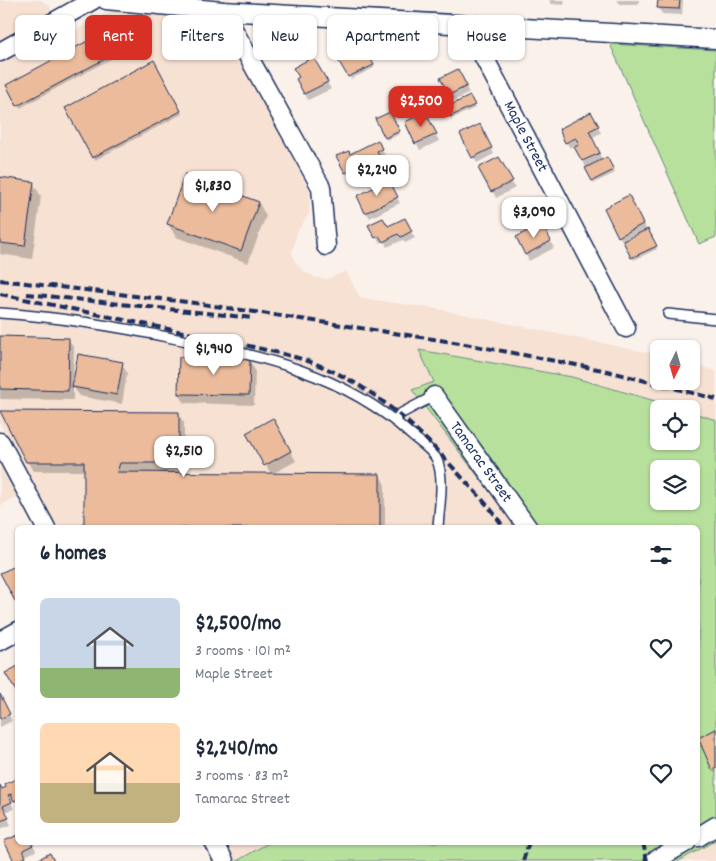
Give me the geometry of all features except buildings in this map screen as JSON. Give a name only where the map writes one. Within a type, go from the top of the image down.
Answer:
[{"type":"street","points":[[0,52],[93,0]]},
{"type":"street","points":[[113,0],[223,10],[448,24]]},
{"type":"street","points":[[223,10],[321,187],[326,246]]},
{"type":"street","points":[[525,28],[716,39]]},
{"type":"street","name":"Maple Street","points":[[485,60],[626,328]]},
{"type":"street","name":"Tamarac Street","points":[[434,396],[526,525]]},
{"type":"street","points":[[0,442],[44,525]]},
{"type":"street","points":[[0,641],[15,633]]},
{"type":"street","points":[[700,835],[716,826]]},
{"type":"street","points":[[216,845],[224,861]]},
{"type":"street","points":[[654,861],[678,845]]},
{"type":"lane","points":[[0,312],[98,323],[238,351],[298,368],[344,387],[396,421],[436,458],[440,471],[438,525]]},
{"type":"lane","points":[[668,314],[716,319]]},
{"type":"lane","points":[[396,421],[400,414],[434,396]]},
{"type":"shaded area","points":[[0,0],[40,0],[49,5],[51,9],[49,15],[15,15],[15,60],[75,60],[75,31],[85,25],[85,60],[152,60],[152,15],[103,15],[114,9],[183,15],[162,15],[162,60],[240,60],[310,191],[309,214],[297,232],[292,253],[296,263],[303,271],[317,278],[328,279],[346,271],[360,298],[438,309],[650,353],[650,390],[700,390],[700,367],[716,371],[716,420],[700,415],[700,400],[652,400],[572,377],[445,354],[428,371],[434,382],[412,391],[515,525],[55,525],[0,424]]},
{"type":"shaded area","points":[[0,464],[17,496],[0,506]]},
{"type":"shaded area","points":[[716,840],[716,861],[679,861]]},
{"type":"shaded area","points":[[225,845],[266,845],[237,861],[233,861]]},
{"type":"green space","points":[[610,44],[716,50],[716,237],[699,244]]},
{"type":"green space","points":[[419,350],[572,377],[652,400],[650,400],[650,450],[700,450],[700,415],[716,420],[716,840],[679,861],[237,861],[265,845],[700,845],[700,525],[515,525],[412,390],[434,382]]},
{"type":"railway","points":[[0,280],[195,303],[460,343],[603,370],[716,399]]},
{"type":"railway","points":[[0,294],[245,345],[320,365],[349,379],[399,414],[482,499],[502,525]]},
{"type":"railway","points":[[27,294],[253,318]]},
{"type":"railway","points":[[523,861],[528,845]]},
{"type":"railway","points":[[644,845],[647,861]]}]
